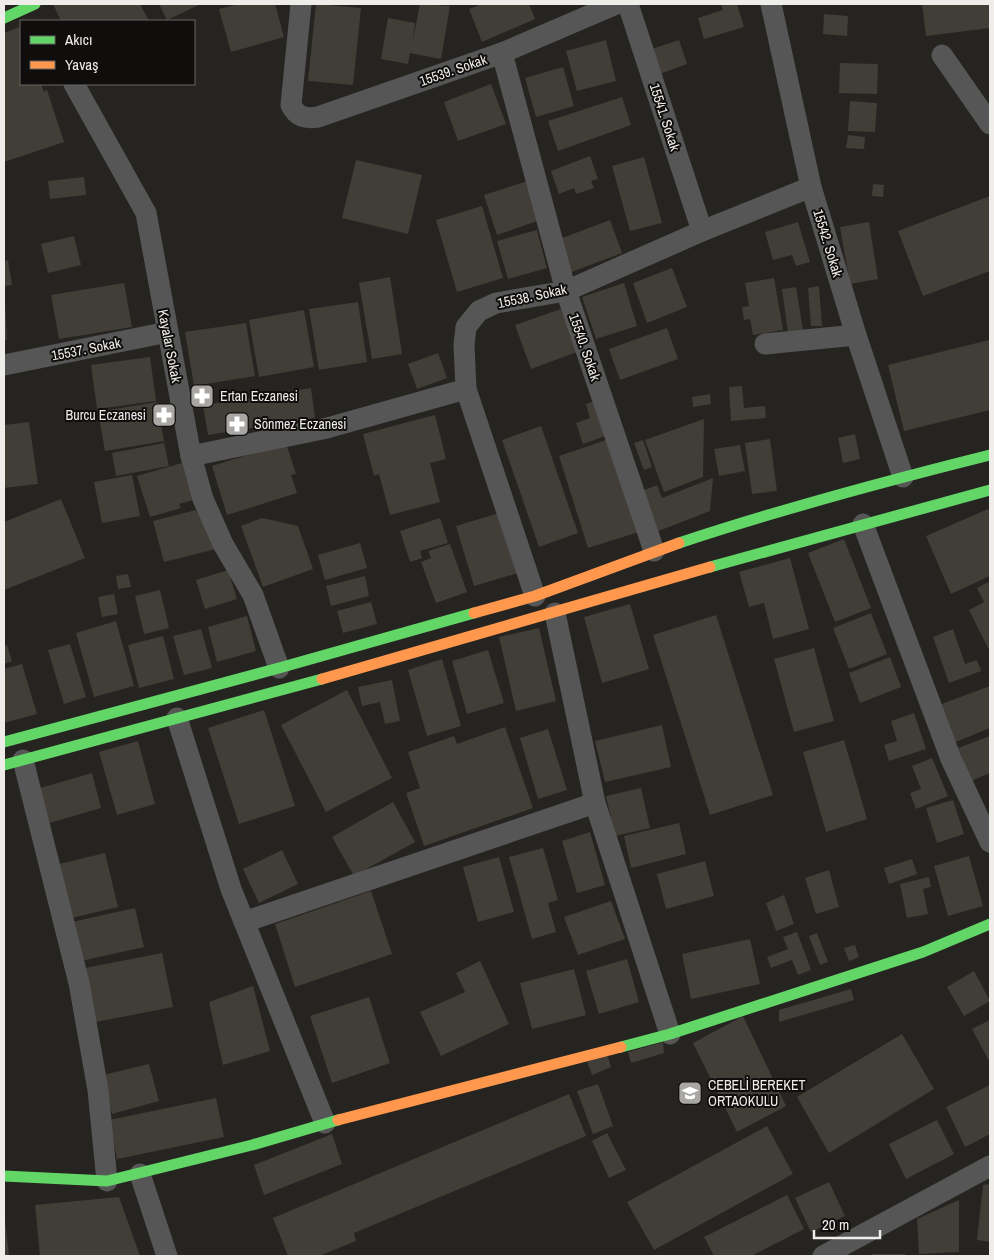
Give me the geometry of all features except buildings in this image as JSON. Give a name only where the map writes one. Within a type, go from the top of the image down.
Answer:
[{"type":"main road","points":[[4,18],[34,10]]},
{"type":"main road","points":[[4,742],[536,596],[654,551],[723,533],[903,477],[990,455]]},
{"type":"main road","points":[[14,763],[296,687],[555,613],[735,555],[863,524],[990,490]]},
{"type":"main road","points":[[536,596],[555,613]]},
{"type":"main road","points":[[279,668],[296,687]]},
{"type":"main road","points":[[4,1176],[108,1181],[140,1174],[252,1145],[325,1123],[670,1034],[923,952],[990,924]]},
{"type":"street","name":"15539. Sokak","points":[[301,4],[291,105],[295,113],[310,119],[502,53],[616,4]]},
{"type":"street","name":"15541. Sokak","points":[[628,4],[702,231]]},
{"type":"street","name":"15542. Sokak","points":[[771,4],[811,187],[856,335],[903,477]]},
{"type":"street","name":"15540. Sokak","points":[[502,53],[566,291],[654,551]]},
{"type":"street","points":[[942,55],[990,124]]},
{"type":"street","name":"Kayalar Sokak","points":[[75,85],[146,213],[191,456],[203,499],[223,544],[253,595],[279,668]]},
{"type":"street","name":"15538. Sokak","points":[[536,596],[466,389],[464,345],[466,328],[479,311],[496,302],[566,291],[702,231],[811,187]]},
{"type":"street","name":"15537. Sokak","points":[[4,365],[168,332]]},
{"type":"street","points":[[765,344],[856,335]]},
{"type":"street","points":[[191,456],[326,428],[466,389]]},
{"type":"street","points":[[863,524],[951,760],[990,842]]},
{"type":"street","points":[[555,613],[595,803],[670,1034]]},
{"type":"street","points":[[177,718],[230,889],[325,1123]]},
{"type":"street","points":[[14,763],[79,983],[98,1090],[108,1181]]},
{"type":"street","points":[[244,922],[595,803]]},
{"type":"street","points":[[823,1256],[990,1166]]},
{"type":"street","points":[[140,1174],[167,1256]]},
{"type":"traffic: fast","points":[[4,18],[35,4]]},
{"type":"traffic: fast","points":[[679,543],[834,496],[990,455]]},
{"type":"traffic: fast","points":[[710,567],[990,490]]},
{"type":"traffic: fast","points":[[4,742],[474,613]]},
{"type":"traffic: fast","points":[[4,765],[322,679]]},
{"type":"traffic: fast","points":[[621,1047],[670,1034],[923,952],[990,924]]},
{"type":"traffic: fast","points":[[4,1176],[107,1181],[252,1145],[338,1120]]},
{"type":"traffic: slow","points":[[474,613],[535,596],[679,543]]},
{"type":"traffic: slow","points":[[322,679],[710,567]]},
{"type":"traffic: slow","points":[[338,1120],[621,1047]]},
{"type":"place","name":"Ertan Eczanesi","points":[[202,396]]},
{"type":"place","name":"Burcu Eczanesi","points":[[164,415]]},
{"type":"place","name":"Sönmez Eczanesi","points":[[237,424]]},
{"type":"place","name":"CEBELİ BEREKET ORTAOKULU","points":[[690,1093]]}]
